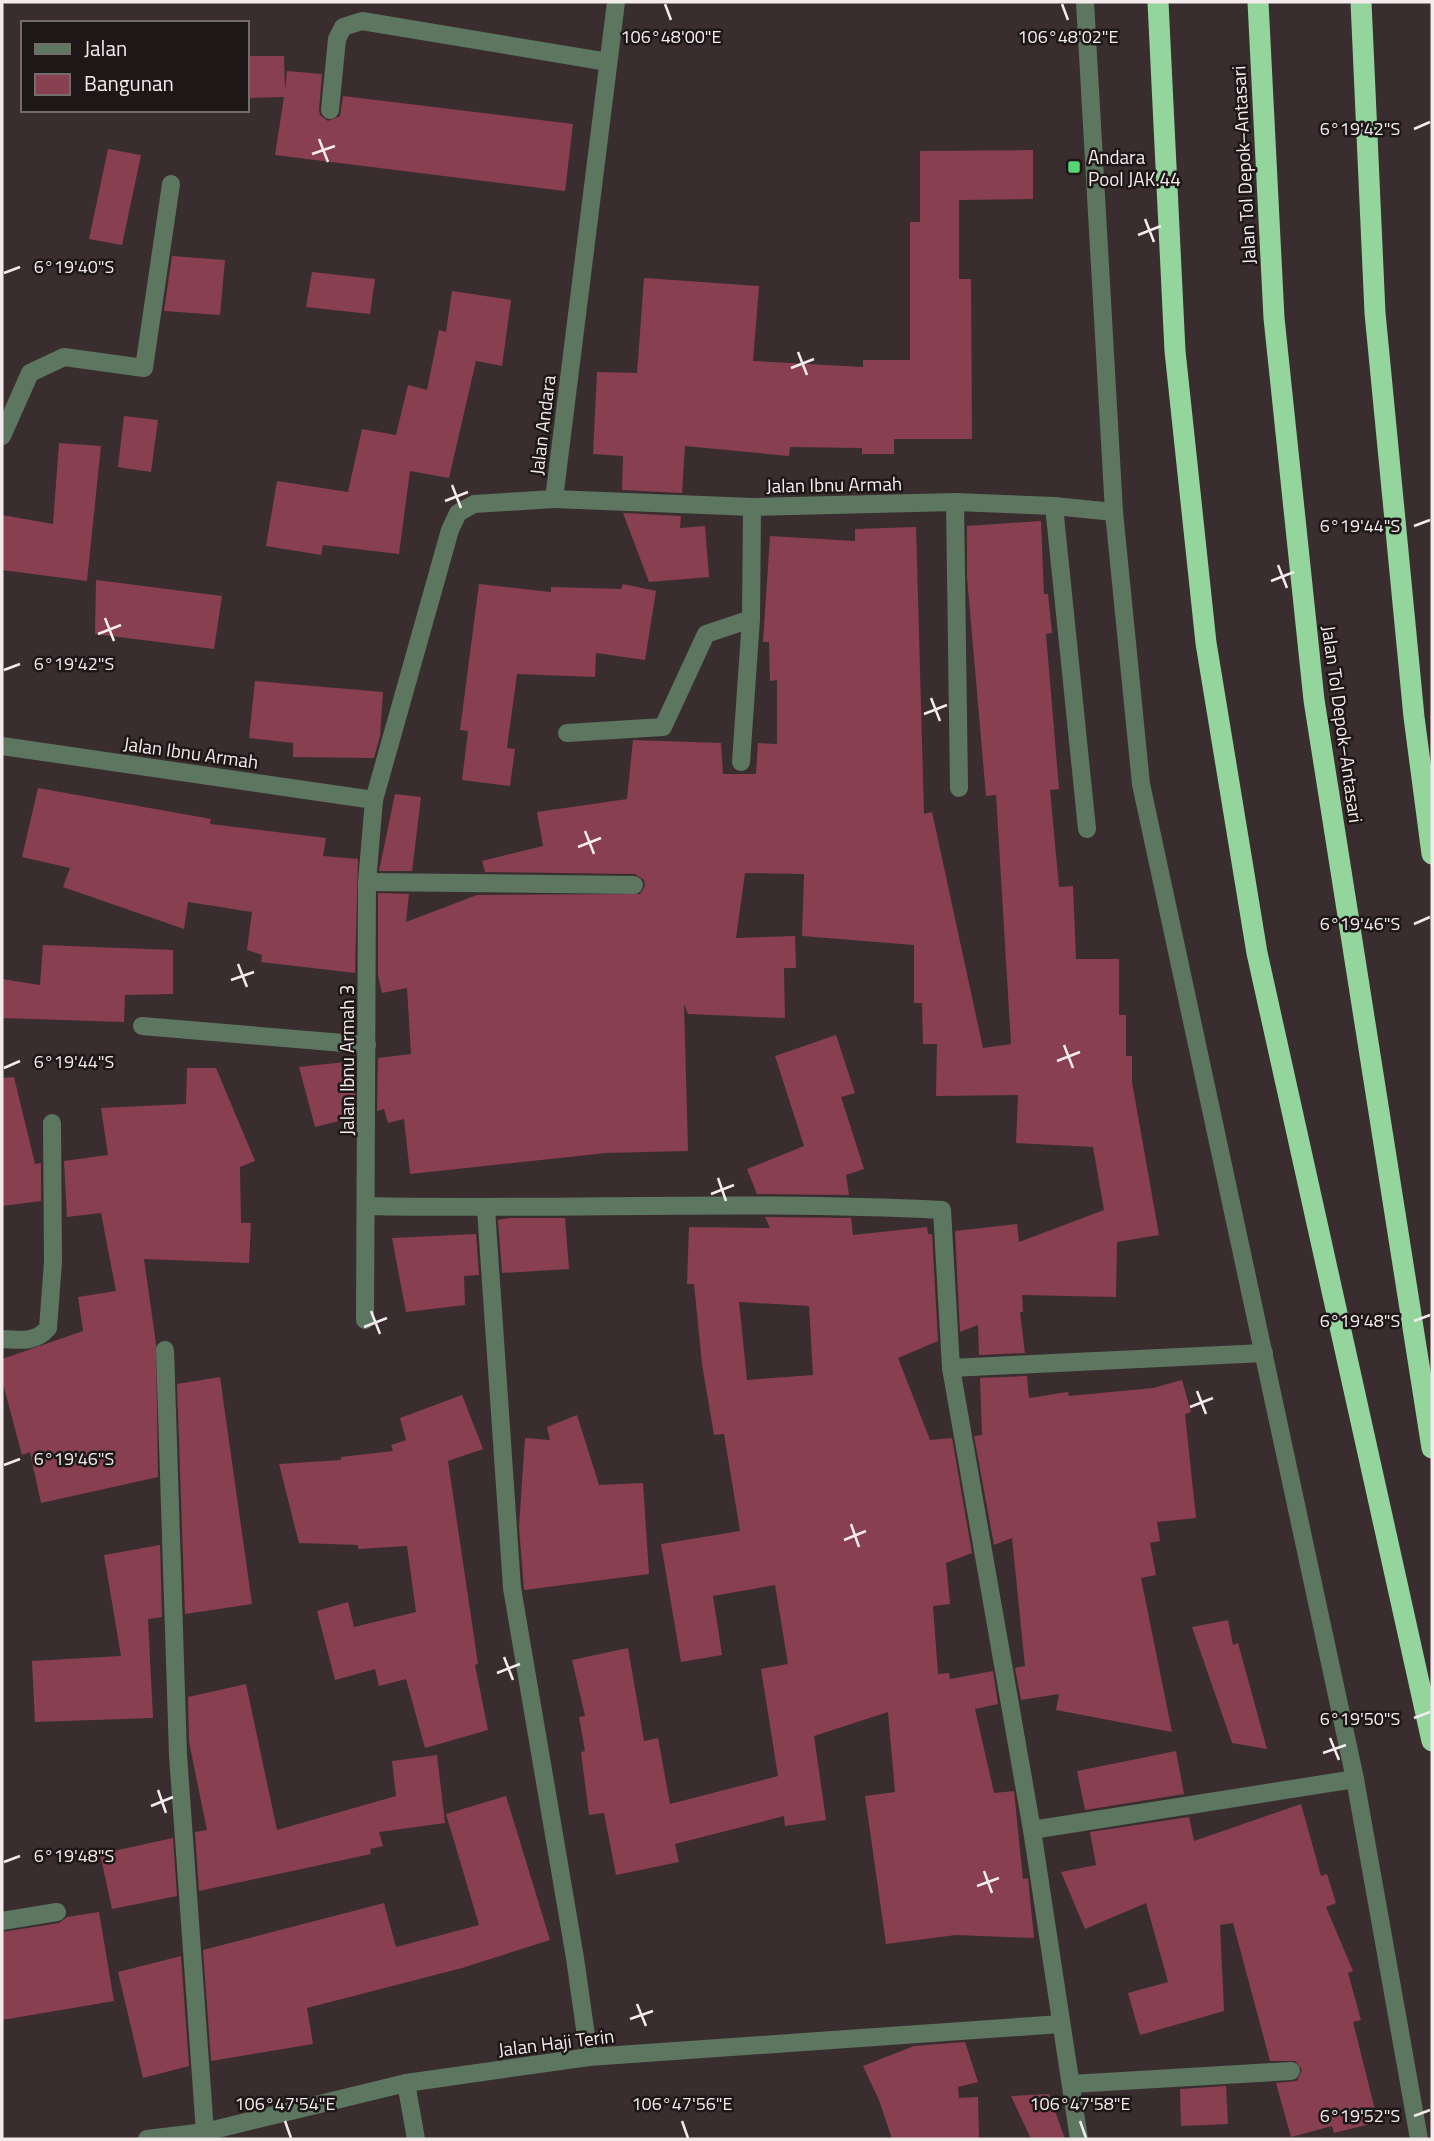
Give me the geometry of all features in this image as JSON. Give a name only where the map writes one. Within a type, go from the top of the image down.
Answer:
[{"type":"highway","points":[[1158,2],[1175,351],[1206,643],[1257,953],[1432,1741]]},
{"type":"highway","name":"Jalan Tol Depok–Antasari","points":[[1258,2],[1274,317],[1314,701],[1432,1448]]},
{"type":"highway","points":[[1361,2],[1375,313],[1415,717],[1432,855]]},
{"type":"street","name":"Jalan Andara","points":[[374,800],[450,530],[458,513],[474,504],[554,499],[616,2]]},
{"type":"street","points":[[1085,2],[1114,512],[1141,783],[1355,1779],[1419,2139]]},
{"type":"street","points":[[330,110],[337,39],[344,27],[362,21],[608,62]]},
{"type":"street","points":[[2,436],[30,373],[64,357],[144,368],[171,184]]},
{"type":"street","name":"Jalan Ibnu Armah","points":[[554,499],[752,507],[955,502],[1054,506],[1114,512]]},
{"type":"street","points":[[955,502],[959,788]]},
{"type":"street","points":[[1054,506],[1087,829]]},
{"type":"street","points":[[741,762],[751,619],[752,507]]},
{"type":"street","points":[[568,733],[663,727],[706,634],[751,619]]},
{"type":"street","name":"Jalan Ibnu Armah","points":[[2,746],[374,800]]},
{"type":"street","name":"Jalan Ibnu Armah 3","points":[[366,1320],[368,881],[374,800]]},
{"type":"street","points":[[368,881],[634,885]]},
{"type":"street","points":[[142,1026],[367,1045]]},
{"type":"street","points":[[2,1339],[27,1340],[41,1336],[48,1328],[54,1262],[52,1123]]},
{"type":"street","points":[[367,1206],[486,1209],[696,1203],[942,1210],[951,1368],[1032,1830],[1079,2139]]},
{"type":"street","points":[[486,1209],[512,1588],[575,1958],[589,2057]]},
{"type":"street","points":[[165,1350],[178,1755],[205,2132]]},
{"type":"street","points":[[951,1368],[1264,1353]]},
{"type":"street","points":[[1032,1830],[1355,1779]]},
{"type":"street","points":[[2,1921],[57,1912]]},
{"type":"street","name":"Jalan Haji Terin","points":[[147,2139],[205,2132],[406,2083],[589,2057],[1061,2024]]},
{"type":"street","points":[[1071,2084],[1291,2071]]},
{"type":"street","points":[[406,2083],[416,2139]]},
{"type":"building","points":[[248,56],[284,56],[285,91],[287,71],[322,74],[319,110],[320,115],[328,121],[340,116],[343,96],[573,124],[565,191],[275,155],[284,97],[248,98]]},
{"type":"building","points":[[108,149],[141,155],[122,245],[89,239]]},
{"type":"building","points":[[1033,150],[1033,199],[959,200],[959,279],[971,279],[972,439],[894,439],[894,454],[862,454],[862,448],[790,447],[789,456],[685,446],[682,493],[622,490],[623,456],[593,454],[597,372],[637,373],[644,278],[759,286],[753,361],[863,367],[863,360],[910,360],[910,222],[920,222],[920,151]]},
{"type":"building","points":[[172,256],[225,260],[220,315],[164,311]]},
{"type":"building","points":[[312,272],[375,279],[370,314],[306,307]]},
{"type":"building","points":[[452,291],[511,300],[502,366],[476,361],[449,478],[410,471],[399,554],[323,545],[321,555],[266,546],[277,481],[348,492],[362,429],[396,435],[408,385],[427,390],[439,330],[446,332]]},
{"type":"building","points":[[124,416],[158,420],[151,472],[118,467]]},
{"type":"building","points":[[59,443],[101,446],[87,581],[2,570],[2,515],[53,524]]},
{"type":"building","points":[[623,513],[681,516],[680,528],[705,526],[709,577],[649,582]]},
{"type":"building","points":[[1041,521],[1044,594],[1048,594],[1052,633],[1046,634],[1059,789],[1050,790],[1059,887],[1073,886],[1076,959],[1119,959],[1119,1015],[1126,1015],[1126,1056],[1132,1056],[1132,1082],[1159,1235],[1117,1242],[1116,1297],[1022,1295],[1023,1312],[1020,1312],[1025,1353],[979,1355],[978,1325],[960,1332],[955,1231],[1017,1224],[1019,1242],[1104,1210],[1093,1147],[1016,1143],[1018,1095],[936,1096],[937,1044],[923,1044],[922,1003],[914,1003],[914,945],[802,936],[804,874],[745,873],[736,938],[795,936],[796,968],[784,968],[785,1018],[688,1014],[684,1004],[688,1151],[606,1153],[410,1174],[404,1119],[388,1123],[384,1109],[377,1111],[378,1058],[411,1054],[407,988],[382,993],[378,976],[378,893],[409,894],[406,922],[477,895],[640,894],[645,886],[644,880],[635,874],[485,872],[482,861],[543,846],[537,812],[627,799],[633,740],[721,743],[723,774],[756,774],[758,743],[777,744],[777,680],[770,681],[769,642],[763,642],[770,536],[855,541],[855,529],[916,527],[924,814],[932,812],[983,1048],[1011,1044],[996,795],[986,796],[967,577],[967,526]]},
{"type":"building","points":[[96,580],[222,596],[214,649],[95,634]]},
{"type":"building","points":[[479,584],[551,592],[551,587],[621,589],[623,584],[656,591],[645,660],[596,653],[595,677],[517,674],[507,748],[515,749],[510,786],[462,780],[468,731],[460,730]]},
{"type":"building","points":[[255,681],[383,692],[380,736],[374,758],[293,757],[293,743],[249,738]]},
{"type":"building","points":[[38,788],[211,819],[210,824],[326,838],[323,856],[358,859],[355,973],[261,962],[262,955],[247,950],[252,912],[188,902],[184,929],[63,887],[70,868],[22,857]]},
{"type":"building","points":[[395,794],[421,797],[412,871],[379,871]]},
{"type":"building","points":[[43,945],[173,950],[173,994],[125,995],[124,1022],[2,1018],[2,979],[40,985]]},
{"type":"building","points":[[836,1035],[855,1093],[841,1097],[864,1169],[846,1175],[849,1195],[757,1194],[747,1169],[804,1146],[775,1056]]},
{"type":"building","points":[[355,1061],[355,1117],[315,1127],[299,1067]]},
{"type":"building","points":[[187,1068],[216,1068],[255,1161],[240,1167],[241,1223],[251,1223],[249,1263],[144,1259],[156,1344],[158,1477],[41,1503],[30,1452],[22,1455],[2,1380],[2,1359],[83,1331],[78,1297],[116,1291],[101,1213],[67,1217],[64,1161],[108,1155],[101,1108],[186,1104]]},
{"type":"building","points":[[14,1077],[35,1164],[41,1163],[41,1201],[2,1206],[2,1078]]},
{"type":"building","points":[[765,1217],[851,1218],[853,1235],[927,1227],[928,1234],[932,1234],[938,1341],[898,1358],[930,1440],[952,1438],[972,1553],[946,1563],[950,1604],[933,1606],[938,1674],[949,1673],[950,1679],[993,1671],[998,1704],[975,1709],[994,1793],[1014,1791],[1023,1879],[1028,1878],[1034,1938],[956,1935],[886,1944],[865,1796],[895,1792],[888,1712],[814,1736],[826,1820],[785,1826],[784,1816],[675,1844],[679,1862],[616,1875],[604,1813],[589,1815],[581,1752],[585,1751],[579,1717],[585,1716],[572,1660],[628,1648],[644,1741],[658,1738],[670,1804],[778,1776],[761,1669],[788,1664],[775,1585],[713,1596],[722,1655],[681,1662],[661,1544],[740,1531],[724,1434],[714,1435],[702,1364],[694,1284],[687,1284],[689,1227],[770,1228]],"holes":[[[739,1302],[809,1306],[813,1375],[747,1380]]]},
{"type":"building","points":[[565,1218],[569,1269],[502,1273],[498,1220]]},
{"type":"building","points":[[476,1234],[479,1275],[464,1276],[465,1305],[406,1312],[392,1238]]},
{"type":"building","points":[[1027,1376],[1029,1398],[1068,1392],[1069,1396],[1153,1388],[1182,1380],[1191,1412],[1185,1414],[1196,1518],[1157,1522],[1160,1541],[1150,1543],[1156,1575],[1141,1578],[1172,1732],[1056,1710],[1059,1694],[1021,1700],[1015,1668],[1025,1666],[1012,1538],[994,1545],[974,1436],[982,1435],[980,1378]]},
{"type":"building","points":[[220,1377],[252,1604],[185,1614],[177,1384]]},
{"type":"building","points":[[462,1395],[483,1449],[448,1461],[478,1664],[475,1665],[488,1730],[425,1748],[406,1679],[379,1686],[375,1669],[335,1680],[317,1611],[348,1602],[354,1627],[416,1612],[407,1546],[358,1549],[358,1545],[299,1543],[279,1464],[341,1460],[341,1457],[393,1451],[391,1445],[406,1440],[400,1418]]},
{"type":"building","points":[[577,1415],[599,1485],[643,1483],[649,1574],[524,1590],[519,1527],[525,1438],[550,1440],[547,1427]]},
{"type":"building","points":[[160,1545],[162,1617],[148,1619],[153,1718],[35,1722],[32,1661],[121,1656],[104,1555]]},
{"type":"building","points":[[1228,1620],[1233,1645],[1238,1643],[1267,1749],[1232,1743],[1192,1627]]},
{"type":"building","points":[[246,1684],[277,1830],[396,1796],[392,1761],[437,1755],[445,1823],[379,1832],[383,1846],[370,1849],[371,1854],[199,1891],[195,1832],[207,1830],[189,1742],[188,1697]]},
{"type":"building","points":[[1176,1751],[1184,1794],[1085,1810],[1077,1771]]},
{"type":"building","points":[[506,1796],[550,1940],[462,1968],[307,2008],[313,2044],[211,2061],[203,1950],[384,1903],[396,1947],[479,1925],[446,1814]]},
{"type":"building","points":[[1301,1804],[1321,1876],[1327,1874],[1336,1903],[1326,1907],[1353,1971],[1348,1973],[1361,2020],[1353,2022],[1378,2122],[1334,2133],[1332,2126],[1291,2137],[1276,2083],[1297,2081],[1302,2070],[1295,2061],[1270,2061],[1233,1923],[1220,1925],[1224,2011],[1140,2035],[1128,1993],[1168,1982],[1146,1903],[1085,1929],[1061,1872],[1096,1865],[1090,1832],[1189,1817],[1194,1841]]},
{"type":"building","points":[[173,1838],[177,1896],[112,1909],[100,1854]]},
{"type":"building","points":[[99,1912],[114,2001],[2,2020],[2,1932],[59,1923],[67,1917]]},
{"type":"building","points":[[181,1956],[189,2066],[143,2078],[118,1972]]},
{"type":"building","points":[[965,2042],[978,2082],[958,2087],[959,2098],[978,2097],[979,2139],[892,2139],[879,2100],[863,2066],[914,2046]]},
{"type":"building","points":[[1226,2086],[1228,2124],[1181,2126],[1180,2089]]},
{"type":"building","points":[[1049,2094],[1065,2139],[1031,2139],[1011,2096]]},
{"type":"place","name":"Andara Pool JAK.44","points":[[1074,167]]}]
